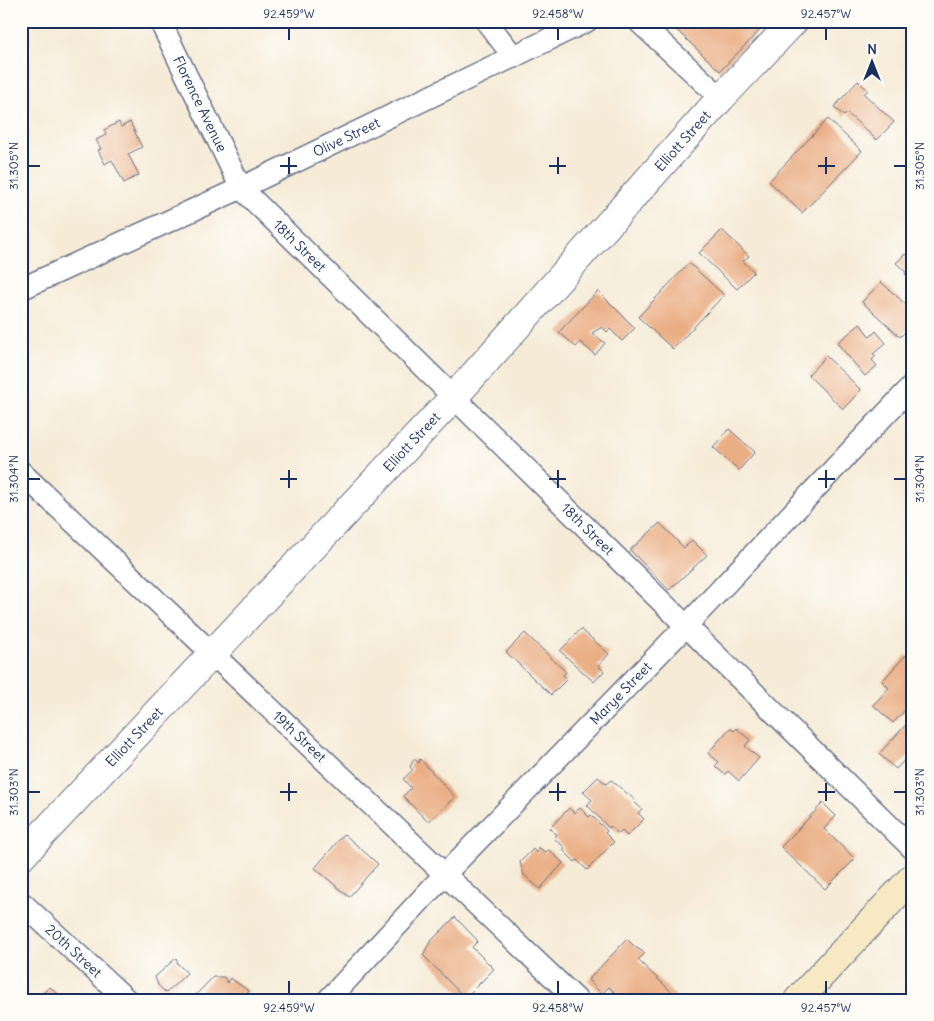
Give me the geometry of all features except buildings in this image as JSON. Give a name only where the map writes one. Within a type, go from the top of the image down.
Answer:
[{"type":"main road","points":[[798,1000],[913,878]]},
{"type":"street","name":"Florence Avenue","points":[[160,21],[241,188]]},
{"type":"street","points":[[486,21],[514,57]]},
{"type":"street","name":"Olive Street","points":[[21,289],[241,188],[587,21]]},
{"type":"street","points":[[638,21],[721,98]]},
{"type":"street","name":"Elliott Street","points":[[21,857],[454,397],[721,98],[794,21]]},
{"type":"street","name":"18th Street","points":[[241,188],[913,850]]},
{"type":"street","name":"Marye Street","points":[[328,1000],[445,874],[686,626],[913,385]]},
{"type":"street","name":"19th Street","points":[[21,472],[577,1000]]},
{"type":"street","name":"20th Street","points":[[21,902],[127,1000]]}]
